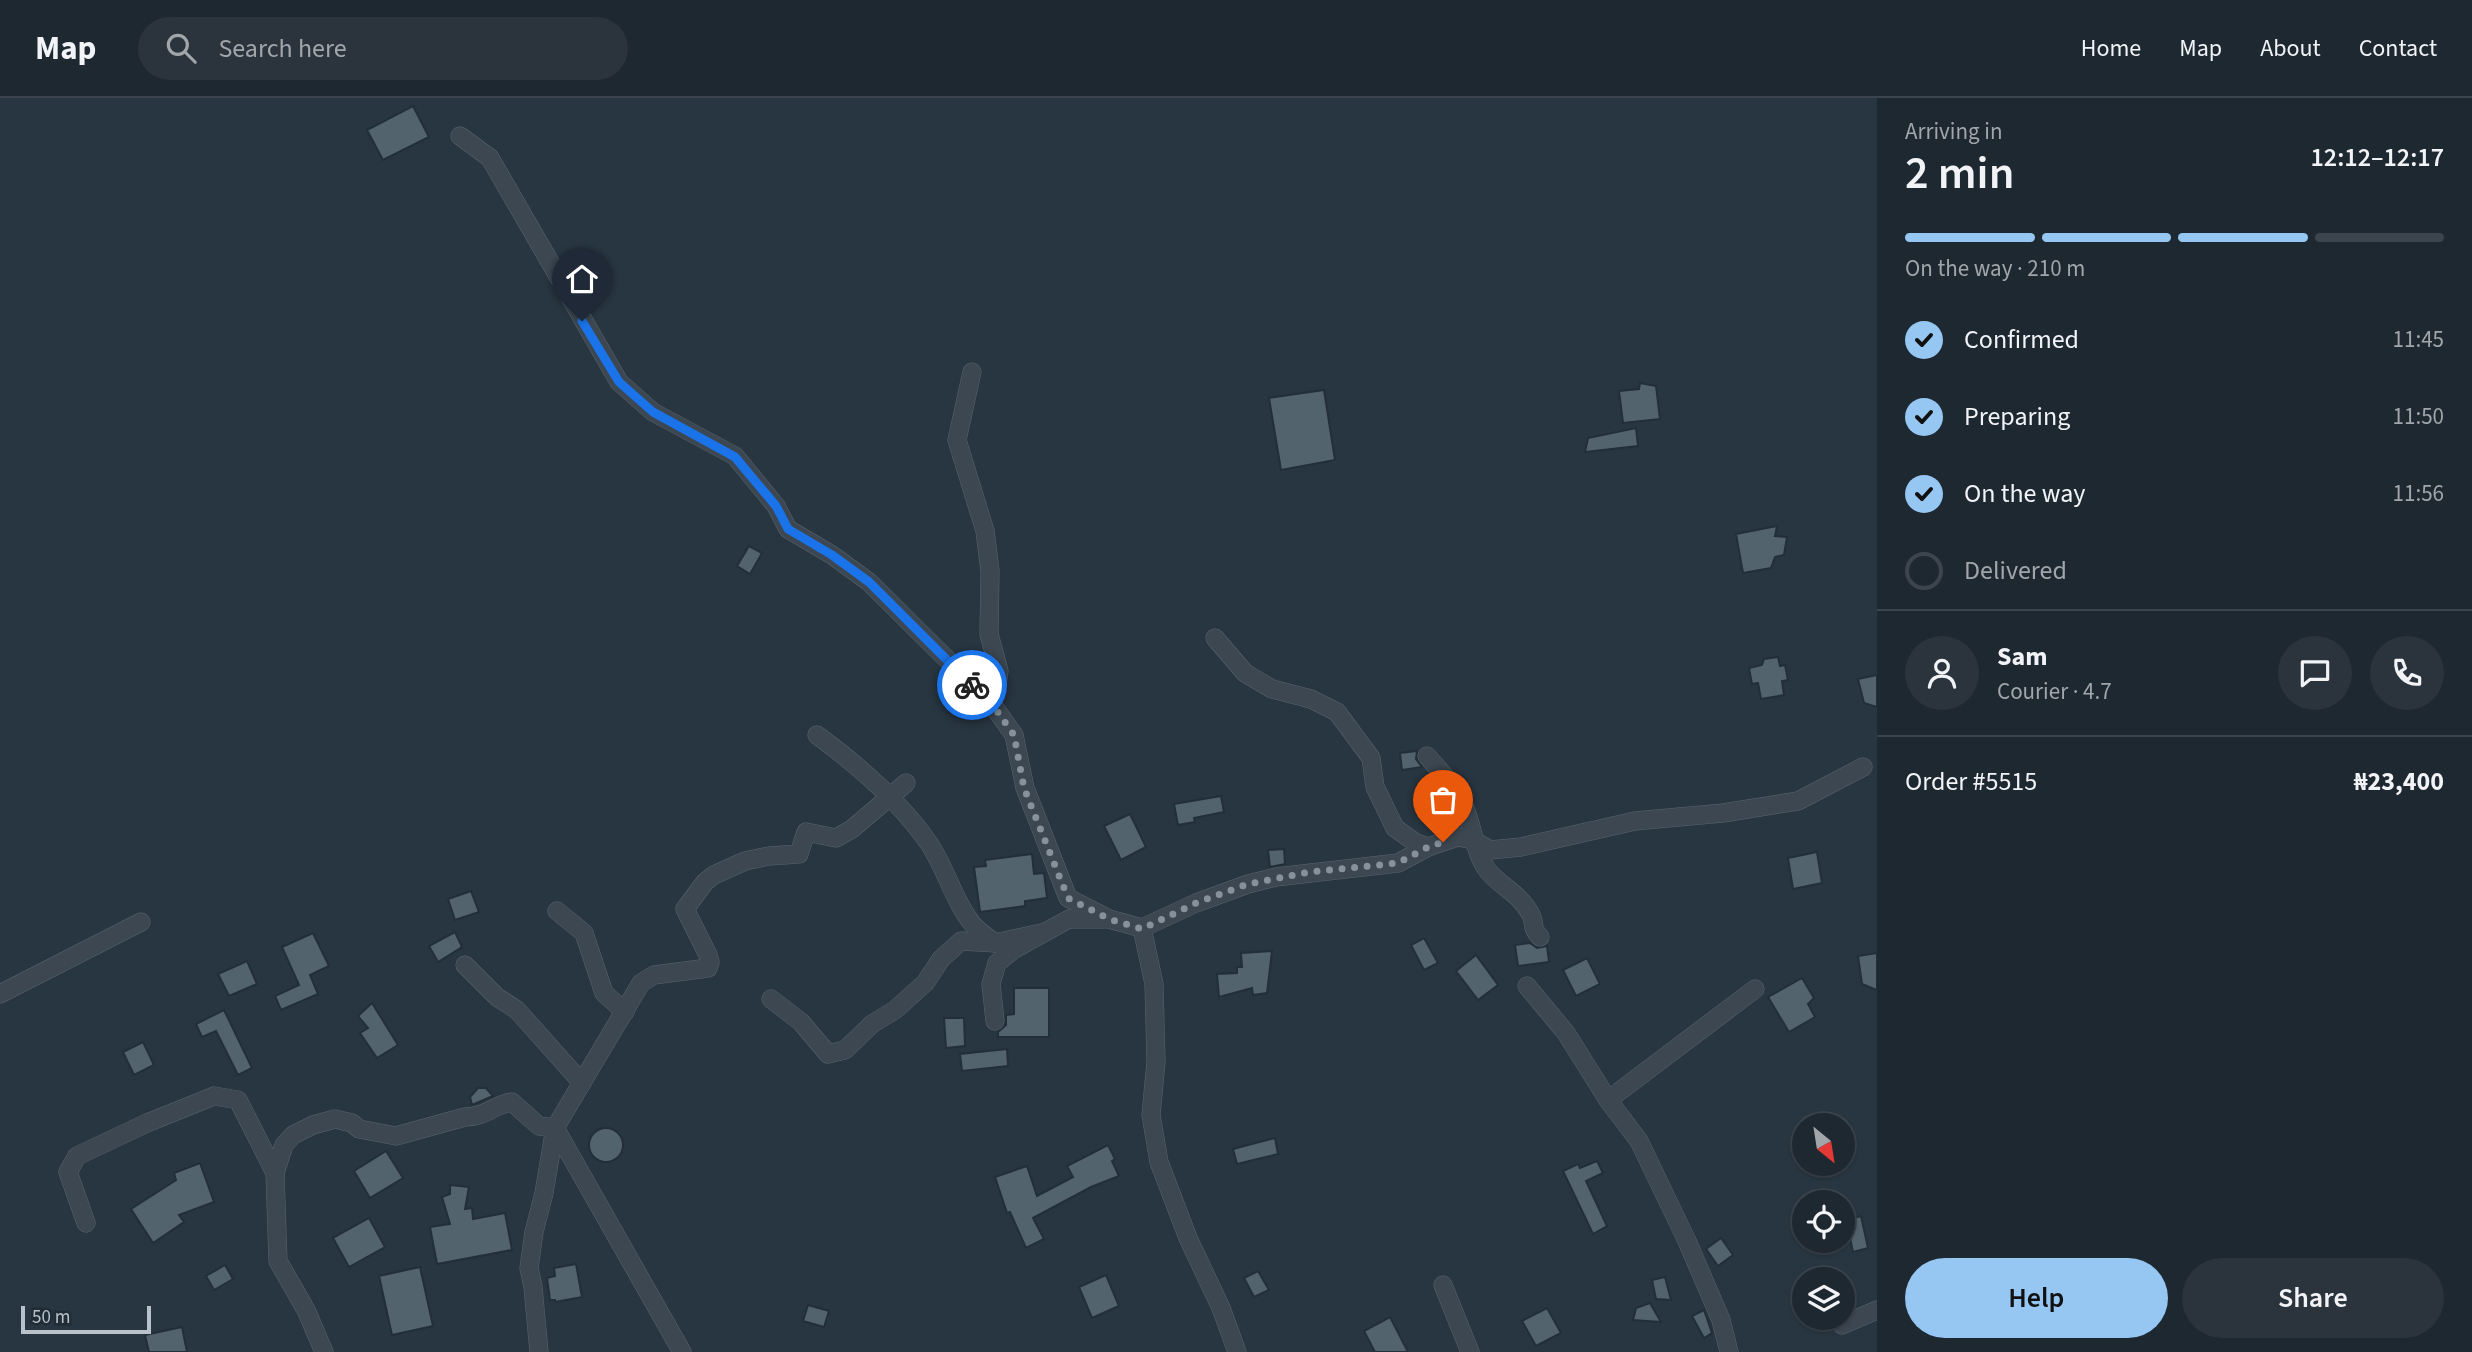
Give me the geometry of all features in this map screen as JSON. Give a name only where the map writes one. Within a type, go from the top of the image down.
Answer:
[{"type":"street","points":[[460,136],[490,158],[619,382],[653,412],[735,457],[776,506],[788,529],[832,555],[869,582],[992,704],[1014,735],[1024,788],[1068,898],[1109,919],[1142,929],[1196,903],[1248,884],[1310,872],[1398,863],[1428,847],[1458,837],[1473,840],[1490,850],[1521,847],[1635,821],[1723,813],[1798,801],[1863,767]]},
{"type":"street","points":[[972,372],[957,440],[985,531],[990,571],[989,634],[999,671],[992,704]]},
{"type":"street","points":[[1215,638],[1245,673],[1272,689],[1311,699],[1337,712],[1371,758],[1375,788],[1395,828],[1416,843],[1428,847]]},
{"type":"street","points":[[817,736],[842,754],[888,796],[930,845],[958,902],[975,927],[995,943]]},
{"type":"street","points":[[1427,756],[1444,774],[1467,814],[1473,840],[1488,870],[1518,896],[1532,915],[1533,930],[1540,937]]},
{"type":"street","points":[[539,1352],[529,1268],[555,1128],[641,983],[654,975],[708,968],[710,962],[685,909],[705,882],[714,875],[745,861],[799,854],[806,832],[836,838],[852,829],[906,783]]},
{"type":"street","points":[[556,911],[584,933],[604,993],[625,1012]]},
{"type":"street","points":[[995,1021],[991,984],[997,963],[1013,950],[1069,919],[1109,919]]},
{"type":"street","points":[[0,994],[141,922]]},
{"type":"street","points":[[1142,929],[1154,984],[1156,1062],[1151,1115],[1159,1162],[1237,1352]]},
{"type":"street","points":[[771,999],[801,1022],[828,1054],[845,1050],[872,1024],[895,1010],[925,983],[941,959],[961,941],[995,943],[1041,933]]},
{"type":"street","points":[[465,965],[497,997],[517,1010],[582,1083]]},
{"type":"street","points":[[1527,986],[1566,1033],[1608,1100],[1639,1141],[1721,1320],[1729,1352]]},
{"type":"street","points":[[1608,1100],[1755,989]]},
{"type":"street","points":[[86,1223],[68,1172],[77,1156],[147,1123],[214,1096],[238,1100],[275,1174]]},
{"type":"street","points":[[324,1352],[324,1346],[306,1310],[278,1261],[275,1174],[284,1145],[293,1135],[313,1125],[335,1119],[352,1123],[359,1129],[396,1136],[465,1117],[475,1117],[512,1102],[539,1126],[555,1128]]},
{"type":"street","points":[[555,1128],[681,1352]]},
{"type":"street","points":[[1443,1285],[1470,1352]]},
{"type":"street","points":[[1855,1319],[1877,1310]]},
{"type":"building","points":[[413,106],[429,137],[383,160],[367,130]]},
{"type":"building","points":[[1640,383],[1656,386],[1660,419],[1623,423],[1619,391],[1639,389]]},
{"type":"building","points":[[1324,390],[1335,460],[1281,470],[1269,398]]},
{"type":"building","points":[[1636,428],[1638,446],[1585,452],[1588,438]]},
{"type":"building","points":[[1777,526],[1775,536],[1787,537],[1784,555],[1775,557],[1771,568],[1743,573],[1736,534]]},
{"type":"building","points":[[749,546],[762,553],[750,574],[737,566]]},
{"type":"building","points":[[1778,657],[1780,666],[1785,665],[1788,680],[1782,681],[1784,695],[1761,699],[1758,683],[1752,684],[1749,668],[1762,665],[1764,659]]},
{"type":"building","points":[[1877,675],[1877,707],[1864,703],[1858,679]]},
{"type":"building","points":[[1417,751],[1416,759],[1422,767],[1402,770],[1400,753]]},
{"type":"building","points":[[1221,796],[1224,812],[1194,818],[1195,822],[1178,825],[1174,804]]},
{"type":"building","points":[[1130,814],[1146,847],[1121,860],[1104,826]]},
{"type":"building","points":[[1284,849],[1285,864],[1270,867],[1268,850]]},
{"type":"building","points":[[1817,852],[1822,883],[1793,889],[1788,858]]},
{"type":"building","points":[[1032,854],[1034,874],[1044,873],[1047,898],[1025,901],[1025,906],[980,912],[974,867],[986,866],[985,860]]},
{"type":"building","points":[[471,891],[479,912],[455,920],[448,899]]},
{"type":"building","points":[[455,932],[462,947],[438,962],[429,946]]},
{"type":"building","points":[[313,933],[329,966],[310,975],[318,994],[281,1010],[275,996],[299,985],[282,947]]},
{"type":"building","points":[[1424,938],[1438,963],[1424,970],[1411,945]]},
{"type":"building","points":[[1530,943],[1537,948],[1547,946],[1549,962],[1518,966],[1515,945]]},
{"type":"building","points":[[1272,951],[1267,993],[1253,995],[1252,988],[1219,997],[1217,974],[1237,973],[1237,967],[1242,967],[1241,953]]},
{"type":"building","points":[[1877,953],[1877,990],[1862,984],[1858,956]]},
{"type":"building","points":[[1476,955],[1498,985],[1478,1000],[1456,971]]},
{"type":"building","points":[[1587,958],[1600,984],[1576,996],[1563,970]]},
{"type":"building","points":[[247,961],[257,984],[229,996],[218,974]]},
{"type":"building","points":[[1802,978],[1814,998],[1808,1004],[1815,1017],[1789,1032],[1768,997]]},
{"type":"building","points":[[1014,988],[1049,988],[1049,1037],[998,1037],[998,1032],[1006,1025],[1006,1015],[1014,1014]]},
{"type":"building","points":[[372,1003],[398,1045],[377,1058],[360,1033],[368,1028],[358,1016]]},
{"type":"building","points":[[224,1010],[252,1068],[238,1075],[216,1031],[202,1037],[196,1024]]},
{"type":"building","points":[[944,1018],[964,1018],[965,1046],[946,1048]]},
{"type":"building","points":[[143,1042],[154,1065],[134,1075],[123,1052]]},
{"type":"building","points":[[1007,1049],[1008,1066],[962,1071],[960,1054]]},
{"type":"building","points":[[478,1088],[486,1088],[493,1096],[472,1105],[470,1097]]},
{"type":"building","points":[[606,1128],[618,1133],[623,1145],[618,1157],[606,1162],[594,1157],[589,1145],[594,1133]]},
{"type":"building","points":[[1275,1138],[1278,1154],[1237,1164],[1233,1149]]},
{"type":"building","points":[[1108,1145],[1119,1176],[1091,1187],[1033,1218],[1044,1239],[1026,1248],[1010,1212],[1007,1213],[995,1177],[1027,1166],[1037,1196],[1073,1177],[1067,1166]]},
{"type":"building","points":[[386,1151],[403,1178],[370,1198],[354,1171]]},
{"type":"building","points":[[1597,1161],[1603,1173],[1586,1181],[1607,1226],[1593,1234],[1563,1171],[1578,1164],[1580,1168]]},
{"type":"building","points":[[200,1163],[214,1202],[179,1215],[184,1222],[153,1243],[131,1209],[176,1180],[174,1173]]},
{"type":"building","points":[[450,1185],[469,1187],[465,1209],[472,1208],[473,1219],[505,1213],[512,1250],[437,1264],[430,1227],[450,1224],[442,1197],[450,1194]]},
{"type":"building","points":[[1861,1216],[1868,1248],[1855,1251],[1855,1218]]},
{"type":"building","points":[[369,1218],[385,1247],[349,1267],[333,1238]]},
{"type":"building","points":[[1721,1238],[1733,1255],[1718,1266],[1706,1249]]},
{"type":"building","points":[[576,1264],[582,1297],[555,1302],[550,1300],[547,1278],[555,1276],[554,1268]]},
{"type":"building","points":[[225,1265],[233,1279],[214,1290],[206,1276]]},
{"type":"building","points":[[420,1267],[433,1326],[392,1335],[379,1276]]},
{"type":"building","points":[[1258,1271],[1269,1290],[1254,1297],[1244,1278]]},
{"type":"building","points":[[1106,1275],[1119,1306],[1092,1318],[1079,1287]]},
{"type":"building","points":[[1665,1277],[1671,1300],[1656,1299],[1652,1280]]},
{"type":"building","points":[[1650,1303],[1661,1322],[1633,1320],[1636,1308]]},
{"type":"building","points":[[808,1305],[829,1311],[824,1327],[803,1321]]},
{"type":"building","points":[[1547,1308],[1561,1333],[1536,1346],[1522,1321]]},
{"type":"building","points":[[1704,1310],[1712,1333],[1704,1338],[1692,1316]]},
{"type":"building","points":[[1390,1317],[1408,1352],[1375,1352],[1364,1331]]},
{"type":"building","points":[[182,1327],[187,1352],[149,1352],[145,1335]]},
{"type":"way so far","points":[[972,685],[992,704],[1014,735],[1024,788],[1068,898],[1109,919],[1142,929],[1196,903],[1248,884],[1310,872],[1398,863],[1443,842]]},
{"type":"route","points":[[582,321],[619,382],[653,412],[735,457],[776,506],[788,529],[832,555],[869,582],[972,685]]}]
